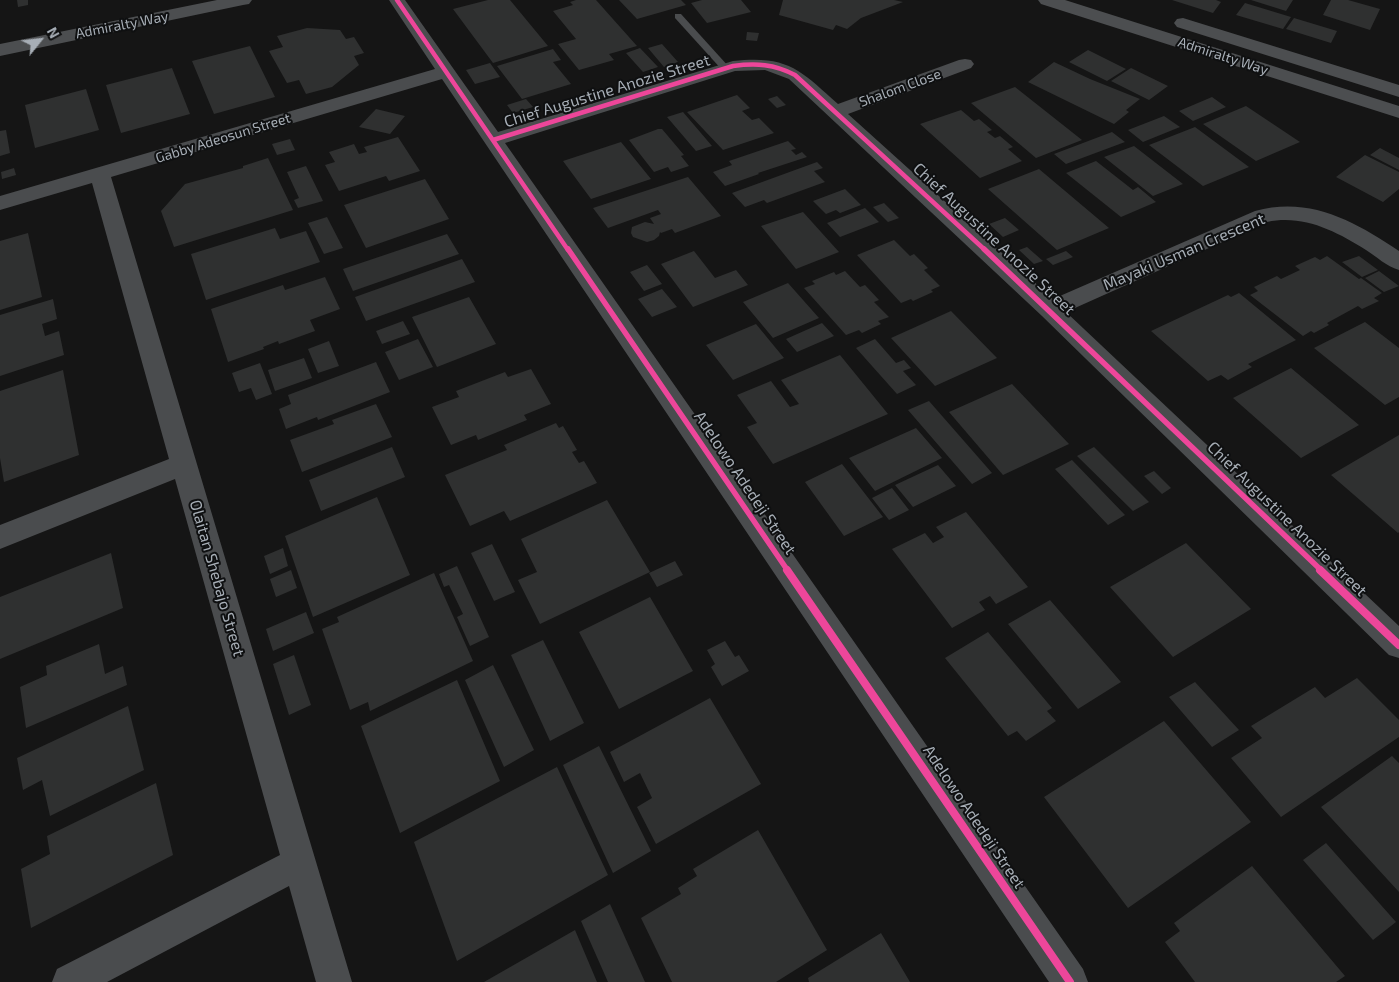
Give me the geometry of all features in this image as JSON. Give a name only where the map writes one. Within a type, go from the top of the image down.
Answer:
[{"type":"main road","name":"Admiralty Way","points":[[0,50],[243,0]]},
{"type":"main road","name":"Admiralty Way","points":[[1047,0],[1399,112]]},
{"type":"main road","name":"Admiralty Way","points":[[1165,18],[1399,91]]},
{"type":"street","name":"Adelowo Adedeji Street","points":[[397,0],[1070,982]]},
{"type":"street","name":"Chief Augustine Anozie Street","points":[[493,140],[726,69],[757,63],[776,64],[795,75],[1050,310],[1399,645]]},
{"type":"street","name":"Shalom Close","points":[[835,112],[965,64]]},
{"type":"street","name":"Gabby Adeosun Street","points":[[0,203],[446,72]]},
{"type":"street","name":"Olaitan Shebajo Street","points":[[100,175],[334,982]]},
{"type":"street","name":"Mayaki Usman Crescent","points":[[1050,310],[1262,216],[1285,212],[1323,219],[1362,236],[1399,262]]},
{"type":"street","points":[[0,537],[184,464]]},
{"type":"street","points":[[70,982],[299,863]]},
{"type":"lane","points":[[678,16],[726,69]]},
{"type":"building","points":[[17,0],[28,0],[28,5],[18,7]]},
{"type":"building","points":[[488,0],[510,0],[548,46],[493,63],[453,9]]},
{"type":"building","points":[[576,0],[596,0],[637,46],[609,54],[614,60],[579,70],[558,44],[576,39],[553,11],[573,5],[570,2]]},
{"type":"building","points":[[619,0],[681,0],[686,5],[637,19]]},
{"type":"building","points":[[702,0],[741,0],[751,12],[707,23],[691,3]]},
{"type":"building","points":[[783,0],[894,0],[903,2],[861,18],[847,29],[836,25],[833,30],[779,15]]},
{"type":"building","points":[[1172,0],[1216,0],[1221,2],[1213,13]]},
{"type":"building","points":[[1251,0],[1293,0],[1286,11]]},
{"type":"building","points":[[1331,0],[1348,0],[1380,9],[1370,30],[1323,15]]},
{"type":"building","points":[[1245,3],[1291,17],[1283,29],[1236,15]]},
{"type":"building","points":[[1294,18],[1337,31],[1331,43],[1286,29]]},
{"type":"building","points":[[307,28],[340,30],[346,39],[354,37],[364,53],[354,56],[359,65],[332,87],[306,94],[299,80],[287,83],[269,51],[283,47],[277,36]]},
{"type":"building","points":[[747,32],[759,33],[757,41],[746,40]]},
{"type":"building","points":[[662,44],[678,62],[664,67],[648,48]]},
{"type":"building","points":[[250,46],[275,97],[214,114],[192,61]]},
{"type":"building","points":[[640,48],[658,67],[643,72],[626,53]]},
{"type":"building","points":[[553,49],[561,60],[553,62],[571,84],[522,99],[497,66]]},
{"type":"building","points":[[1088,50],[1126,69],[1107,81],[1069,62]]},
{"type":"building","points":[[1054,62],[1140,99],[1126,110],[1129,112],[1114,124],[1028,82]]},
{"type":"building","points":[[490,63],[500,77],[475,84],[466,70]]},
{"type":"building","points":[[172,68],[190,114],[121,133],[106,85]]},
{"type":"building","points":[[1131,68],[1168,86],[1149,100],[1111,81]]},
{"type":"building","points":[[1015,87],[1082,140],[1036,158],[971,103]]},
{"type":"building","points":[[86,89],[99,130],[35,148],[25,105]]},
{"type":"building","points":[[737,95],[750,108],[742,111],[752,120],[759,118],[774,133],[723,150],[687,112]]},
{"type":"building","points":[[777,96],[786,105],[777,108],[768,99]]},
{"type":"building","points":[[1212,97],[1226,107],[1193,121],[1179,111]]},
{"type":"building","points":[[526,99],[533,107],[513,113],[507,105]]},
{"type":"building","points":[[1246,106],[1300,142],[1256,161],[1203,124]]},
{"type":"building","points":[[376,109],[405,116],[390,134],[359,127]]},
{"type":"building","points":[[961,110],[974,121],[979,119],[992,130],[987,132],[995,138],[1000,136],[1013,147],[1008,149],[1022,161],[980,178],[920,124]]},
{"type":"building","points":[[683,112],[712,146],[696,151],[667,117]]},
{"type":"building","points":[[1164,116],[1180,127],[1143,142],[1128,130]]},
{"type":"building","points":[[1195,127],[1249,167],[1203,186],[1149,145]]},
{"type":"building","points":[[662,129],[684,155],[681,156],[689,166],[671,172],[668,167],[654,172],[629,140]]},
{"type":"building","points":[[6,130],[10,153],[0,156],[0,131]]},
{"type":"building","points":[[1112,132],[1125,142],[1066,164],[1054,154]]},
{"type":"building","points":[[398,137],[420,171],[389,181],[386,176],[339,191],[325,165],[335,162],[329,152],[354,144],[359,154],[367,152],[364,147]]},
{"type":"building","points":[[290,139],[295,150],[277,155],[272,144]]},
{"type":"building","points":[[788,141],[796,149],[791,150],[796,155],[802,152],[807,157],[725,186],[713,172],[732,165],[729,161]]},
{"type":"building","points":[[621,142],[651,179],[591,199],[563,161]]},
{"type":"building","points":[[1134,146],[1183,184],[1153,196],[1104,157]]},
{"type":"building","points":[[1380,148],[1399,158],[1399,170],[1370,155]]},
{"type":"building","points":[[1365,155],[1399,172],[1399,189],[1383,202],[1336,177]]},
{"type":"building","points":[[268,158],[293,210],[174,247],[161,211],[185,184],[243,168],[243,166]]},
{"type":"building","points":[[1096,161],[1133,190],[1138,187],[1156,202],[1121,217],[1066,173]]},
{"type":"building","points":[[817,162],[823,168],[814,171],[825,182],[767,203],[764,200],[745,207],[732,193]]},
{"type":"building","points":[[306,166],[323,201],[298,208],[294,200],[299,198],[287,172]]},
{"type":"building","points":[[14,168],[16,175],[2,179],[1,172]]},
{"type":"building","points":[[1039,169],[1109,228],[1057,250],[988,189]]},
{"type":"building","points":[[688,177],[721,216],[675,233],[672,229],[660,232],[659,236],[654,240],[647,242],[633,237],[631,233],[632,227],[645,222],[654,224],[650,218],[661,214],[658,210],[608,228],[593,208]]},
{"type":"building","points":[[425,179],[449,219],[366,248],[344,205]]},
{"type":"building","points":[[845,189],[861,205],[840,213],[836,210],[826,214],[813,201]]},
{"type":"building","points":[[884,203],[899,218],[888,222],[873,207]]},
{"type":"building","points":[[865,208],[879,222],[840,237],[827,223]]},
{"type":"building","points":[[803,212],[839,252],[796,269],[761,226]]},
{"type":"building","points":[[327,217],[343,248],[324,254],[308,223]]},
{"type":"building","points":[[1005,218],[1019,230],[1003,237],[989,224]]},
{"type":"building","points":[[275,228],[280,239],[306,231],[320,262],[206,300],[191,254]]},
{"type":"building","points":[[28,233],[42,297],[0,310],[0,241]]},
{"type":"building","points":[[447,234],[459,254],[353,291],[343,269]]},
{"type":"building","points":[[894,240],[910,256],[914,254],[928,268],[924,270],[940,286],[931,290],[933,292],[913,301],[911,299],[901,303],[857,255]]},
{"type":"building","points":[[1027,247],[1043,261],[1034,264],[1019,250]]},
{"type":"building","points":[[694,251],[715,278],[736,270],[748,285],[693,307],[661,264]]},
{"type":"building","points":[[1066,251],[1073,257],[1053,265],[1046,259]]},
{"type":"building","points":[[1327,256],[1382,293],[1374,298],[1379,301],[1362,309],[1358,306],[1327,323],[1329,325],[1314,333],[1311,331],[1303,336],[1250,295],[1258,291],[1254,287],[1277,276],[1281,279],[1300,270],[1295,266],[1315,257],[1320,260]]},
{"type":"building","points":[[1359,256],[1378,270],[1362,277],[1342,262]]},
{"type":"building","points":[[462,259],[475,282],[366,321],[355,297]]},
{"type":"building","points":[[647,265],[662,284],[644,291],[630,272]]},
{"type":"building","points":[[845,271],[860,287],[865,285],[879,300],[874,302],[889,317],[878,321],[881,324],[862,333],[859,330],[846,335],[804,288],[815,284],[812,281],[834,272],[836,275]]},
{"type":"building","points":[[1379,271],[1399,286],[1384,292],[1365,278]]},
{"type":"building","points":[[325,277],[340,309],[310,320],[315,331],[279,344],[278,341],[263,347],[264,349],[228,362],[211,309],[283,285],[285,290]]},
{"type":"building","points":[[788,283],[819,318],[773,338],[743,302]]},
{"type":"building","points":[[662,289],[677,307],[652,317],[638,299]]},
{"type":"building","points":[[1239,293],[1296,340],[1248,364],[1252,367],[1228,380],[1221,375],[1208,381],[1151,331],[1228,295],[1231,297]]},
{"type":"building","points":[[469,297],[496,344],[437,367],[412,317]]},
{"type":"building","points":[[53,299],[57,319],[42,324],[45,336],[59,331],[64,355],[0,376],[0,315]]},
{"type":"building","points":[[951,311],[997,358],[935,386],[891,338]]},
{"type":"building","points":[[403,321],[410,334],[382,344],[376,331]]},
{"type":"building","points":[[1365,322],[1399,348],[1399,397],[1385,405],[1314,348]]},
{"type":"building","points":[[822,323],[834,336],[797,352],[786,339]]},
{"type":"building","points":[[756,324],[784,358],[733,380],[706,345]]},
{"type":"building","points":[[418,339],[433,367],[399,380],[385,352]]},
{"type":"building","points":[[875,339],[896,363],[904,360],[911,368],[903,371],[916,385],[897,394],[856,348]]},
{"type":"building","points":[[329,341],[339,366],[318,373],[308,349]]},
{"type":"building","points":[[840,355],[888,414],[773,464],[747,427],[757,423],[737,395],[771,381],[790,407],[799,404],[781,380]]},
{"type":"building","points":[[304,358],[312,378],[275,391],[268,370]]},
{"type":"building","points":[[376,362],[390,392],[318,420],[317,417],[286,429],[279,409],[291,404],[288,395]]},
{"type":"building","points":[[260,363],[272,394],[256,400],[251,388],[239,392],[232,373]]},
{"type":"building","points":[[1291,368],[1359,425],[1301,458],[1233,398]]},
{"type":"building","points":[[531,369],[551,404],[524,415],[527,420],[478,440],[476,435],[451,445],[432,407],[459,397],[456,391],[505,372],[508,377]]},
{"type":"building","points":[[63,370],[79,455],[4,482],[0,458],[0,391]]},
{"type":"building","points":[[1012,384],[1069,444],[1003,475],[949,412]]},
{"type":"building","points":[[929,401],[992,473],[972,484],[908,410]]},
{"type":"building","points":[[376,404],[392,437],[302,472],[290,440],[334,424],[332,420]]},
{"type":"building","points":[[556,423],[559,428],[563,426],[577,450],[572,452],[579,463],[584,461],[597,483],[510,521],[504,511],[470,526],[445,475],[507,450],[504,445]]},
{"type":"building","points":[[916,428],[942,458],[875,491],[849,458]]},
{"type":"building","points":[[1399,435],[1399,532],[1398,533],[1331,475]]},
{"type":"building","points":[[392,447],[405,477],[321,511],[309,480]]},
{"type":"building","points":[[1094,447],[1149,502],[1133,511],[1077,456]]},
{"type":"building","points":[[1072,460],[1125,515],[1108,525],[1055,469]]},
{"type":"building","points":[[842,464],[883,517],[844,536],[805,482]]},
{"type":"building","points":[[938,465],[956,486],[913,507],[895,485]]},
{"type":"building","points":[[1154,471],[1171,488],[1162,494],[1144,476]]},
{"type":"building","points":[[892,488],[909,510],[889,520],[872,498]]},
{"type":"building","points":[[377,497],[410,575],[313,617],[285,536]]},
{"type":"building","points":[[607,500],[650,572],[540,624],[518,580],[537,572],[521,539]]},
{"type":"building","points":[[966,512],[1028,587],[996,604],[990,596],[979,602],[985,610],[952,628],[892,549],[925,533],[933,543],[944,537],[936,527]]},
{"type":"building","points":[[1186,543],[1251,609],[1173,657],[1110,587]]},
{"type":"building","points":[[492,544],[515,592],[494,601],[471,553]]},
{"type":"building","points":[[283,548],[288,566],[270,574],[264,556]]},
{"type":"building","points":[[111,553],[123,608],[0,659],[0,597]]},
{"type":"building","points":[[675,561],[683,575],[657,587],[649,573]]},
{"type":"building","points":[[457,566],[489,637],[470,646],[457,617],[463,614],[449,585],[444,587],[439,574]]},
{"type":"building","points":[[291,570],[297,588],[276,597],[270,579]]},
{"type":"building","points":[[434,573],[473,661],[370,711],[368,702],[350,710],[322,629],[339,622],[337,617]]},
{"type":"building","points":[[650,597],[693,671],[619,709],[579,632]]},
{"type":"building","points":[[1050,600],[1121,682],[1078,709],[1008,624]]},
{"type":"building","points":[[306,612],[314,633],[273,651],[266,629]]},
{"type":"building","points":[[988,632],[1052,708],[1047,711],[1056,721],[1026,741],[1017,731],[1008,736],[945,658]]},
{"type":"building","points":[[543,640],[584,723],[550,741],[511,655]]},
{"type":"building","points":[[725,641],[735,657],[739,655],[749,671],[722,686],[711,667],[715,664],[707,650]]},
{"type":"building","points":[[99,644],[105,674],[123,666],[127,685],[26,728],[20,687],[47,675],[46,666]]},
{"type":"building","points":[[294,655],[311,705],[289,715],[273,664]]},
{"type":"building","points":[[493,665],[534,750],[504,767],[465,680]]},
{"type":"building","points":[[1357,678],[1399,720],[1399,737],[1281,817],[1231,758],[1262,738],[1251,726],[1315,687],[1325,698]]},
{"type":"building","points":[[457,680],[500,781],[400,833],[361,726]]},
{"type":"building","points":[[1195,682],[1239,730],[1212,747],[1169,697]]},
{"type":"building","points":[[710,698],[761,784],[656,844],[637,807],[652,798],[640,773],[624,782],[610,752]]},
{"type":"building","points":[[128,706],[144,770],[50,816],[42,780],[23,790],[17,758]]},
{"type":"building","points":[[1164,721],[1251,822],[1128,908],[1044,797]]},
{"type":"building","points":[[599,746],[651,851],[613,873],[563,765]]},
{"type":"building","points":[[1392,756],[1399,763],[1399,892],[1321,807]]},
{"type":"building","points":[[557,767],[608,875],[457,961],[414,842]]},
{"type":"building","points":[[156,783],[173,855],[31,928],[21,869],[50,854],[47,836]]},
{"type":"building","points":[[758,830],[827,950],[776,982],[672,982],[641,918],[681,894],[678,888],[697,876],[693,869]]},
{"type":"building","points":[[1326,843],[1396,922],[1373,940],[1303,860]]},
{"type":"building","points":[[1252,866],[1345,976],[1336,982],[1195,982],[1165,942],[1180,931],[1174,923]]},
{"type":"building","points":[[610,904],[645,982],[608,982],[581,921]]},
{"type":"building","points":[[575,930],[597,982],[484,982]]},
{"type":"building","points":[[881,933],[910,982],[809,982],[808,978]]},
{"type":"cycle path","points":[[397,0],[1070,982]]},
{"type":"cycle path","points":[[493,140],[733,66],[751,64],[772,65],[795,75],[1050,310],[1399,645]]}]
